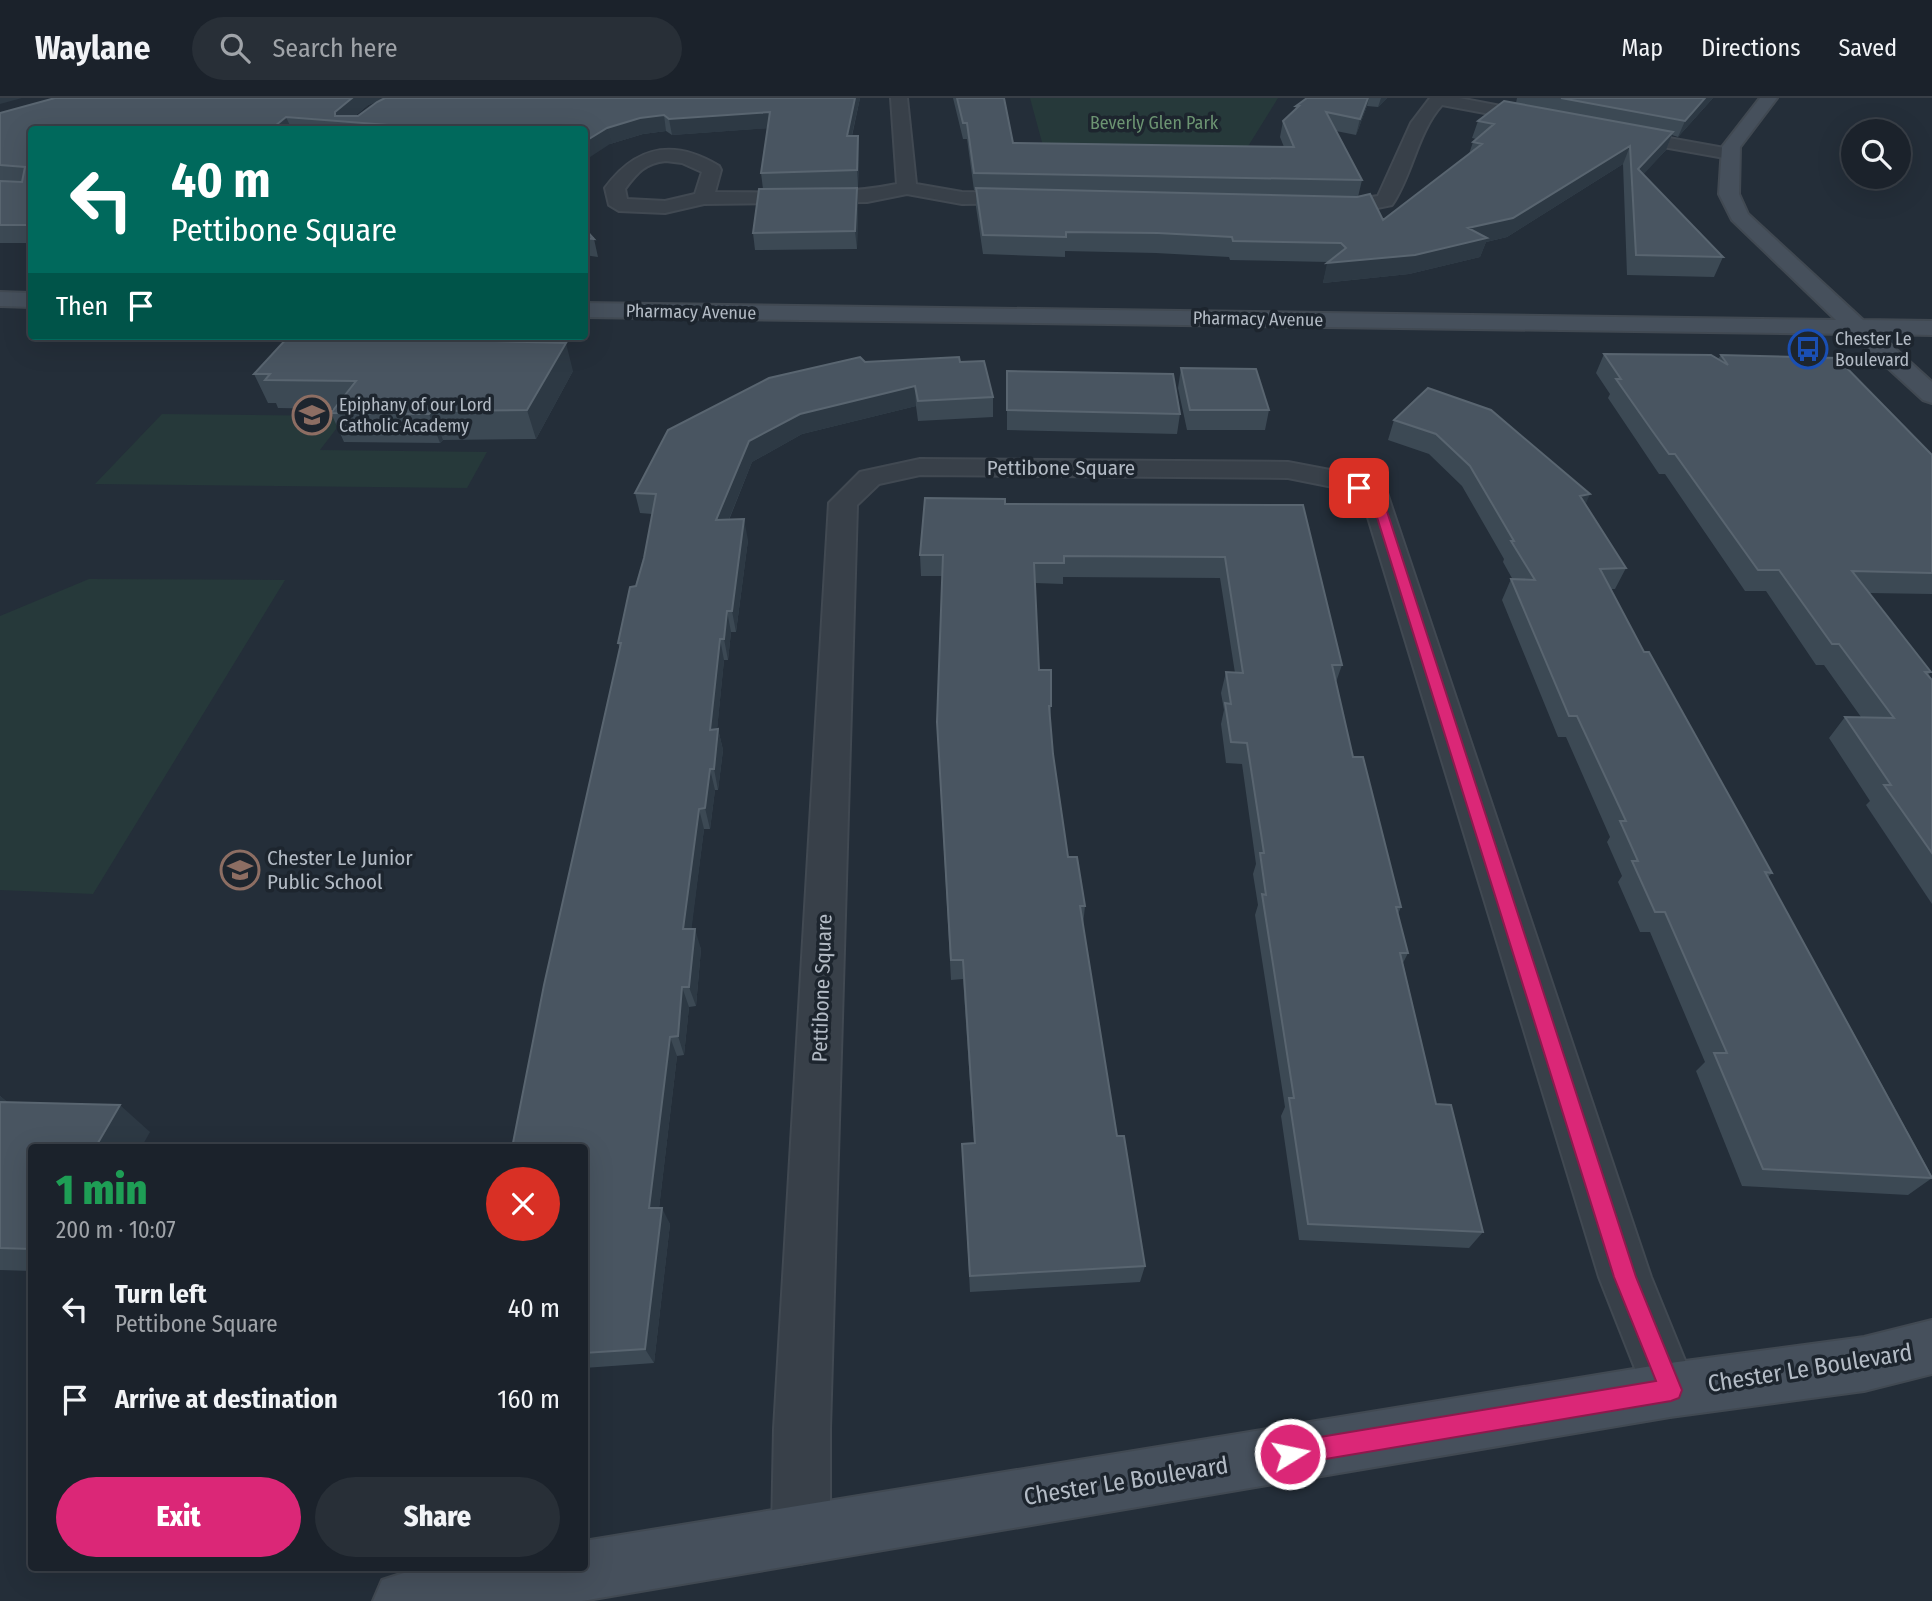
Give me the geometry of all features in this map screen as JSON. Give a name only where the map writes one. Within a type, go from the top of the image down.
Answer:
[{"type":"street","points":[[899,98],[907,188]]},
{"type":"street","points":[[1311,206],[1353,207],[1385,201],[1399,183],[1413,133],[1422,115],[1439,98],[1555,121]]},
{"type":"street","points":[[1769,98],[1731,147],[1729,194],[1739,216],[1932,395]]},
{"type":"street","points":[[1596,129],[1730,154]]},
{"type":"street","points":[[704,198],[712,170],[698,159],[666,156],[638,162],[615,188],[619,205],[665,207],[704,198],[867,196],[907,188],[962,198],[1046,200]]},
{"type":"street","points":[[0,299],[28,300]]},
{"type":"street","name":"Pharmacy Avenue","points":[[588,310],[1932,328]]},
{"type":"street","name":"Pettibone Square","points":[[800,1535],[802,1429],[843,503],[870,478],[920,467],[1287,470],[1342,480],[1376,496],[1625,1277],[1671,1390]]},
{"type":"street","name":"Chester Le Boulevard","points":[[588,1570],[1671,1390],[1864,1364],[1932,1348]]},
{"type":"street","name":"Chester Le Boulevard","points":[[403,1601],[583,1571]]},
{"type":"green space","name":"Beverly Glen Park","points":[[1030,98],[1278,98],[1247,148],[1043,146]]},
{"type":"green space","points":[[162,414],[346,416],[320,450],[487,452],[467,488],[95,484]]},
{"type":"green space","points":[[89,579],[285,580],[93,894],[0,890],[0,616]]},
{"type":"building","points":[[55,98],[352,98],[335,112],[335,116],[358,116],[385,98],[855,98],[847,136],[858,136],[857,170],[761,173],[770,112],[669,119],[664,115],[640,118],[607,128],[588,140],[588,126],[402,126],[286,117],[275,126],[28,126],[28,225],[0,225],[0,181],[22,182],[25,167],[0,165],[0,113]]},
{"type":"building","points":[[957,98],[1004,98],[1013,143],[1294,147],[1283,121],[1307,98],[1368,98],[1360,119],[1326,112],[1362,180],[974,173],[967,123],[963,123]]},
{"type":"building","points":[[1561,98],[1705,98],[1685,121]]},
{"type":"building","points":[[1504,101],[1673,132],[1638,169],[1723,257],[1636,255],[1630,146],[1513,218],[1468,228],[1487,238],[1415,255],[1327,263],[1346,248],[1341,243],[1233,241],[1232,237],[1158,233],[1066,232],[1066,237],[983,235],[976,188],[1357,197],[1370,194],[1383,220],[1482,144],[1473,142],[1494,124],[1478,121]]},
{"type":"building","points":[[857,188],[855,231],[753,233],[759,189]]},
{"type":"building","points":[[285,340],[566,343],[527,410],[432,411],[429,414],[331,413],[356,381],[265,380],[270,374],[254,374]]},
{"type":"building","points":[[1604,354],[1711,355],[1728,365],[1721,355],[1837,358],[1932,455],[1932,573],[1852,571],[1931,672],[1925,672],[1932,680],[1932,853],[1884,785],[1891,785],[1845,717],[1894,718],[1839,644],[1832,644],[1779,570],[1758,570],[1675,454],[1669,454],[1651,429],[1616,379],[1621,379]]},
{"type":"building","points":[[860,357],[865,362],[959,357],[960,362],[984,361],[993,397],[918,401],[915,386],[800,414],[749,441],[716,520],[744,519],[732,611],[727,611],[724,639],[720,639],[710,730],[718,729],[714,769],[710,769],[705,808],[699,809],[683,929],[695,929],[689,987],[682,987],[678,1036],[670,1037],[649,1208],[662,1208],[645,1349],[588,1353],[588,1144],[513,1144],[544,985],[621,643],[618,643],[630,587],[636,586],[644,558],[656,494],[635,493],[668,430],[769,378]]},
{"type":"building","points":[[1181,368],[1256,369],[1269,410],[1190,410]]},
{"type":"building","points":[[1007,371],[1173,374],[1180,414],[1007,410]]},
{"type":"building","points":[[1428,388],[1491,410],[1590,494],[1580,496],[1626,568],[1600,569],[1644,652],[1649,652],[1772,873],[1765,872],[1932,1178],[1763,1169],[1714,1053],[1727,1053],[1665,912],[1655,912],[1632,861],[1638,861],[1620,821],[1626,821],[1577,716],[1569,716],[1511,579],[1535,580],[1470,466],[1436,434],[1394,420]]},
{"type":"building","points":[[925,498],[1005,499],[1005,504],[1303,505],[1342,665],[1332,665],[1353,757],[1363,757],[1401,907],[1396,907],[1408,953],[1400,953],[1436,1104],[1451,1105],[1483,1232],[1308,1224],[1289,1098],[1294,1098],[1262,894],[1266,895],[1260,853],[1264,853],[1247,743],[1231,742],[1225,703],[1231,704],[1226,672],[1243,673],[1225,557],[1064,556],[1064,563],[1034,563],[1039,670],[1051,670],[1049,706],[1053,754],[1068,857],[1077,857],[1085,906],[1080,906],[1117,1136],[1124,1136],[1145,1266],[970,1276],[962,1144],[975,1143],[963,960],[951,960],[937,722],[943,555],[920,555]]},
{"type":"building","points":[[0,1102],[120,1105],[97,1144],[28,1144],[28,1249],[0,1248]]},
{"type":"place","name":"Chester Le Boulevard","points":[[1808,349]]},
{"type":"place","name":"Epiphany of our Lord Catholic Academy","points":[[312,415]]},
{"type":"place","name":"Chester Le Junior Public School","points":[[240,870]]},
{"type":"route","points":[[1290,1454],[1671,1390],[1625,1277],[1376,496],[1359,488]]}]
